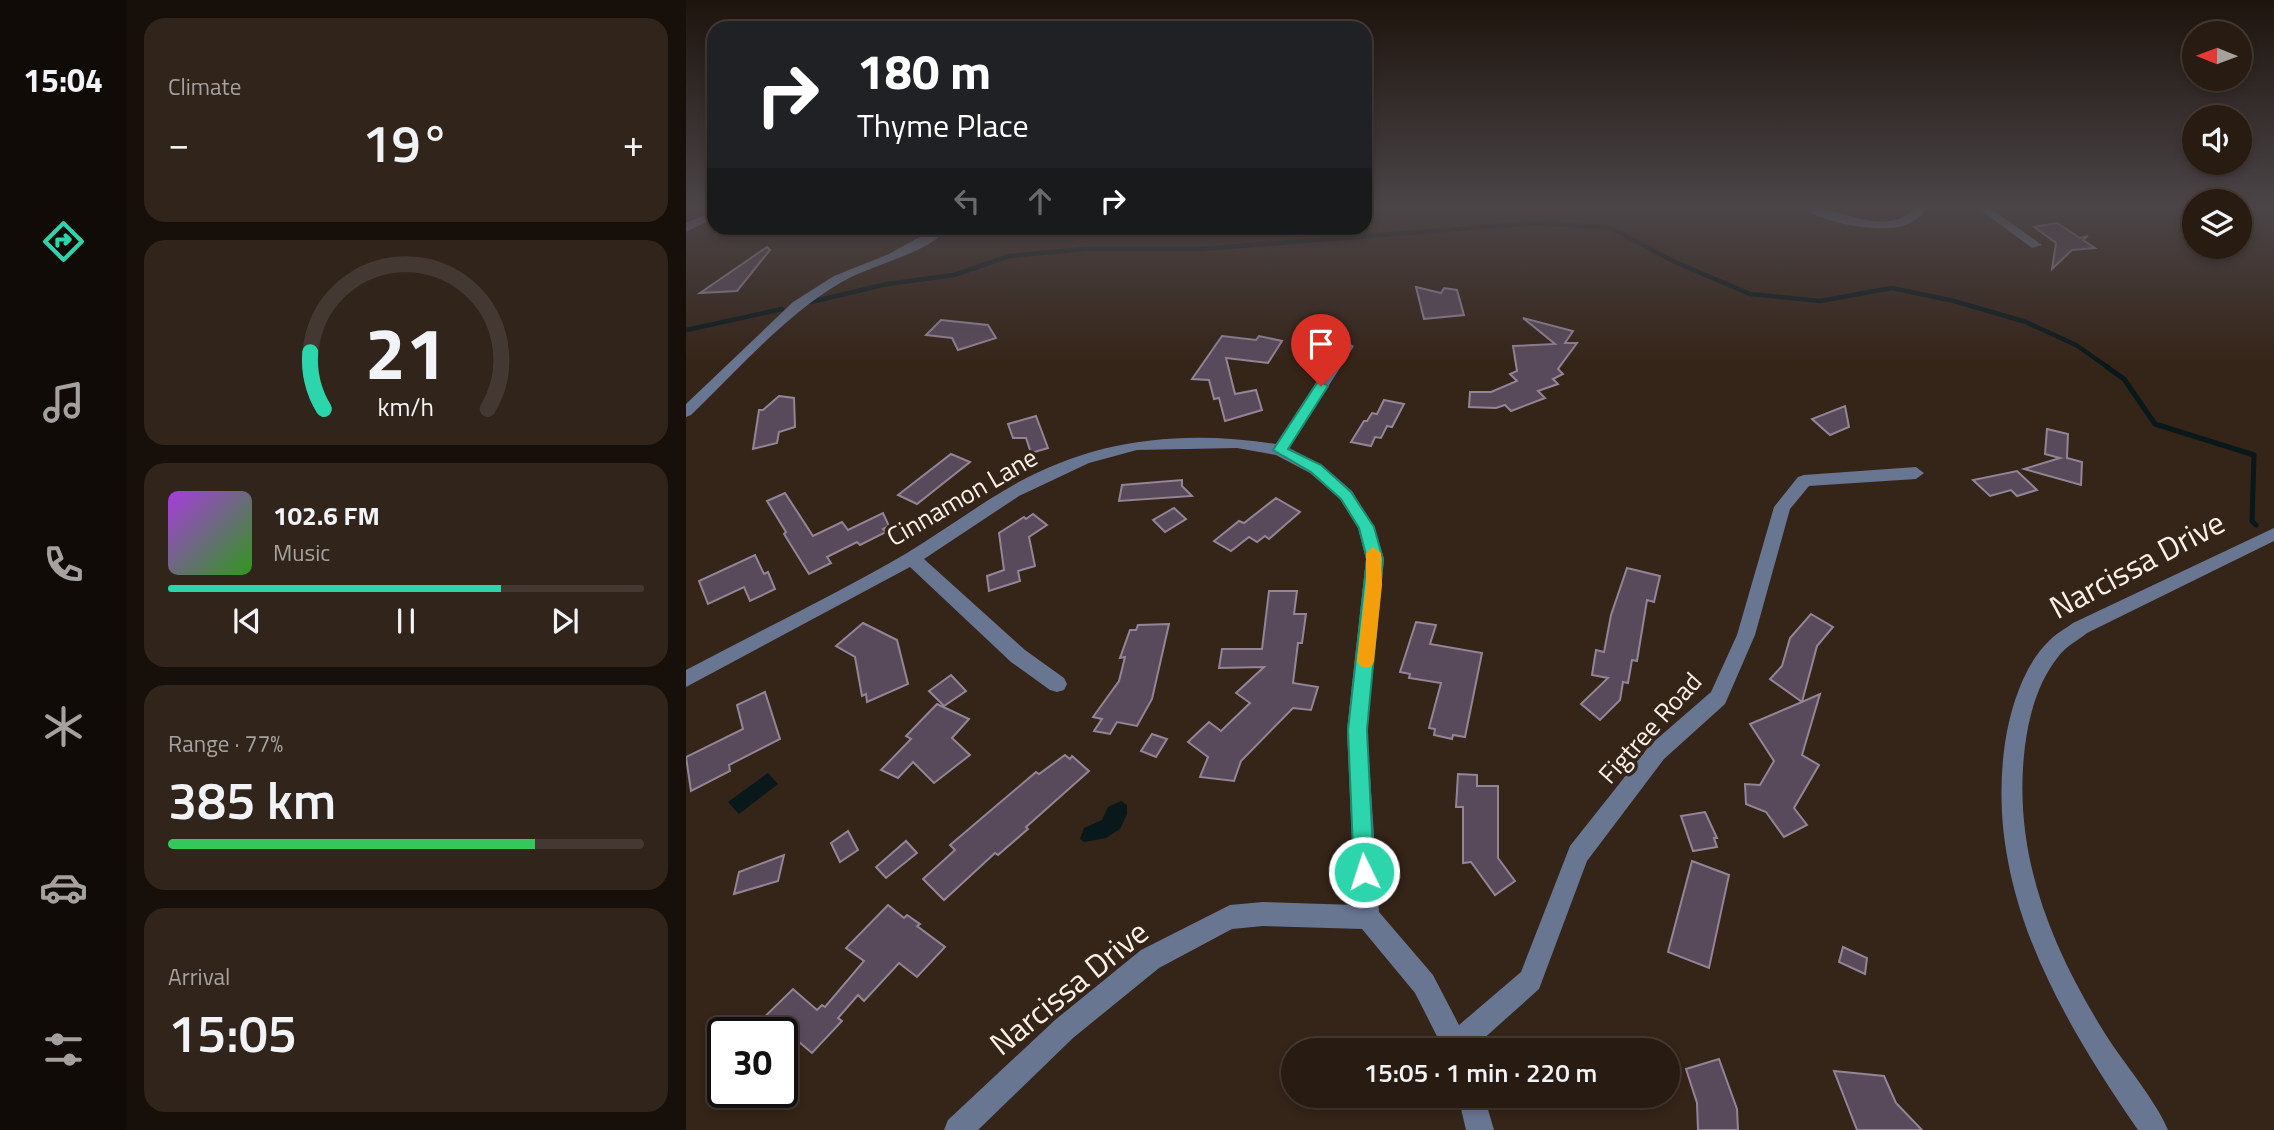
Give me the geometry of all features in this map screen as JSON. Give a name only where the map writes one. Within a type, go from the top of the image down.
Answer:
[{"type":"street","points":[[686,412],[798,305],[838,279],[889,259]]},
{"type":"street","points":[[1280,450],[1347,346]]},
{"type":"street","name":"Cinnamon Lane","points":[[686,679],[912,558],[1013,492],[1084,459],[1137,445],[1184,442],[1237,443],[1280,450],[1316,469],[1346,495],[1366,527],[1375,559],[1357,730],[1368,917]]},
{"type":"street","name":"Figtree Road","points":[[1466,1038],[1530,980],[1578,855],[1657,752],[1718,698],[1746,635],[1783,507],[1797,489],[1804,481],[1916,473]]},
{"type":"street","name":"Narcissa Drive","points":[[2154,1130],[2120,1083],[2061,981],[2028,901],[2008,810],[2009,767],[2024,702],[2052,649],[2080,628],[2274,534]]},
{"type":"street","points":[[912,558],[1018,656],[1057,684]]},
{"type":"street","name":"Narcissa Drive","points":[[958,1130],[1065,1029],[1150,959],[1230,917],[1263,914],[1368,917]]},
{"type":"street","points":[[1368,917],[1424,984],[1453,1038]]},
{"type":"street","points":[[1474,1108],[1480,1130]]},
{"type":"shaded area","points":[[768,773],[778,784],[739,814],[728,802]]},
{"type":"shaded area","points":[[1121,801],[1127,805],[1127,814],[1120,829],[1106,838],[1084,842],[1080,839],[1084,828],[1102,820],[1108,807]]},
{"type":"building","points":[[750,259],[763,259],[737,291],[700,293]]},
{"type":"building","points":[[2054,259],[2063,259],[2052,269]]},
{"type":"building","points":[[1416,287],[1441,293],[1444,288],[1457,290],[1464,315],[1424,319]]},
{"type":"building","points":[[1523,318],[1573,331],[1565,343],[1577,343],[1558,369],[1563,374],[1553,379],[1558,384],[1538,391],[1545,398],[1511,411],[1505,405],[1496,408],[1469,407],[1470,392],[1491,392],[1517,381],[1510,374],[1517,371],[1513,346],[1555,344]]},
{"type":"building","points":[[941,320],[988,325],[996,338],[958,350],[952,338],[926,335]]},
{"type":"building","points":[[1222,336],[1256,340],[1259,336],[1282,341],[1268,363],[1226,358],[1235,394],[1256,390],[1262,410],[1225,421],[1219,398],[1214,399],[1209,380],[1192,379]]},
{"type":"building","points":[[779,396],[794,398],[795,427],[779,432],[777,443],[753,449],[759,410],[763,410]]},
{"type":"building","points":[[1384,400],[1404,404],[1392,427],[1387,426],[1381,438],[1375,437],[1371,446],[1351,442],[1364,421],[1367,421],[1372,413],[1377,414]]},
{"type":"building","points":[[1845,406],[1849,427],[1830,435],[1812,419]]},
{"type":"building","points":[[1036,416],[1048,448],[1031,453],[1026,438],[1013,438],[1008,424]]},
{"type":"building","points":[[2047,429],[2068,434],[2067,458],[2082,462],[2081,485],[2024,469],[2060,458],[2045,454]]},
{"type":"building","points":[[951,454],[970,462],[917,504],[898,495]]},
{"type":"building","points":[[2017,471],[2037,490],[2017,496],[2011,490],[1990,496],[1973,480]]},
{"type":"building","points":[[1182,480],[1182,486],[1192,496],[1119,501],[1122,485]]},
{"type":"building","points":[[785,493],[813,536],[842,522],[848,530],[883,513],[889,526],[883,529],[886,532],[860,545],[857,542],[827,557],[831,563],[809,574],[767,501]]},
{"type":"building","points":[[1276,498],[1300,512],[1269,539],[1265,536],[1257,542],[1249,537],[1231,551],[1214,541],[1239,521],[1244,523]]},
{"type":"building","points":[[1174,508],[1186,519],[1165,532],[1153,520]]},
{"type":"building","points":[[1033,514],[1047,525],[1029,537],[1035,566],[1018,571],[1020,581],[989,591],[987,576],[1004,570],[999,533]]},
{"type":"building","points":[[755,555],[764,574],[768,572],[775,589],[750,601],[744,587],[708,604],[699,581]]},
{"type":"building","points":[[1627,568],[1660,576],[1654,602],[1647,600],[1637,661],[1632,660],[1628,683],[1623,682],[1620,700],[1600,720],[1581,704],[1608,678],[1592,675],[1596,650],[1604,652],[1611,615]]},
{"type":"building","points":[[1269,591],[1297,591],[1294,614],[1306,614],[1302,643],[1298,643],[1293,683],[1318,687],[1311,710],[1293,708],[1241,761],[1234,781],[1200,777],[1208,757],[1188,742],[1209,722],[1221,731],[1250,703],[1236,693],[1264,667],[1219,668],[1222,649],[1262,649]]},
{"type":"building","points":[[1811,614],[1833,627],[1817,646],[1802,702],[1770,679],[1782,666],[1790,638]]},
{"type":"building","points":[[1416,622],[1436,625],[1430,644],[1482,653],[1465,737],[1453,735],[1452,739],[1434,735],[1435,729],[1429,728],[1441,683],[1409,678],[1410,674],[1400,672]]},
{"type":"building","points":[[863,623],[897,640],[908,684],[867,702],[866,694],[862,696],[855,657],[836,646]]},
{"type":"building","points":[[1169,624],[1152,699],[1137,726],[1117,722],[1110,734],[1094,731],[1102,719],[1093,717],[1119,681],[1125,657],[1120,658],[1130,630],[1136,630],[1138,625]]},
{"type":"building","points":[[951,675],[966,691],[944,706],[929,691]]},
{"type":"building","points":[[765,692],[780,739],[729,765],[730,771],[691,791],[686,757],[743,729],[737,705]]},
{"type":"building","points":[[1820,694],[1802,755],[1819,765],[1794,808],[1807,825],[1784,837],[1766,812],[1746,804],[1745,784],[1760,785],[1774,761],[1750,724]]},
{"type":"building","points":[[937,704],[969,719],[952,738],[970,755],[934,783],[913,762],[898,778],[881,770],[911,739],[906,736]]},
{"type":"building","points":[[1152,734],[1167,739],[1156,757],[1141,751]]},
{"type":"building","points":[[1065,755],[1070,759],[1072,756],[1089,771],[1026,827],[1028,829],[998,855],[995,853],[944,900],[923,879],[955,850],[950,845],[1036,772],[1039,774]]},
{"type":"building","points":[[1458,774],[1477,775],[1477,786],[1498,786],[1498,858],[1515,881],[1495,895],[1471,862],[1463,863],[1463,807],[1456,807]]},
{"type":"building","points":[[1705,812],[1717,838],[1714,838],[1717,847],[1693,851],[1681,816]]},
{"type":"building","points":[[848,831],[858,850],[840,862],[831,843]]},
{"type":"building","points":[[906,841],[917,853],[886,878],[876,867]]},
{"type":"building","points":[[784,855],[778,881],[734,894],[739,872]]},
{"type":"building","points":[[1692,861],[1729,875],[1709,968],[1668,952]]},
{"type":"building","points":[[888,905],[904,918],[907,915],[920,924],[917,926],[945,947],[917,977],[899,963],[864,1001],[858,995],[838,1018],[842,1021],[812,1053],[798,1041],[798,1017],[764,1017],[793,989],[817,1010],[822,1005],[825,1007],[864,961],[846,948]]},
{"type":"building","points":[[1843,947],[1867,958],[1865,974],[1839,962]]},
{"type":"building","points":[[1719,1059],[1737,1109],[1738,1130],[1698,1130],[1697,1103],[1686,1069]]},
{"type":"building","points":[[1834,1071],[1884,1076],[1896,1103],[1922,1130],[1857,1130]]},
{"type":"waterway","points":[[811,302],[887,284],[954,275],[1001,259]]},
{"type":"waterway","points":[[1669,259],[1750,294],[1820,301],[1892,288],[1954,301],[2026,322],[2076,345],[2109,368]]},
{"type":"waterway","points":[[686,330],[782,309]]},
{"type":"waterway","points":[[2107,367],[2124,379],[2155,424],[2254,455],[2252,521],[2256,525]]},
{"type":"slow traffic","points":[[1366,661],[1374,585],[1373,553]]},
{"type":"route","points":[[1321,386],[1280,450],[1316,469],[1346,495],[1366,527],[1375,559],[1357,730],[1364,872]]}]
